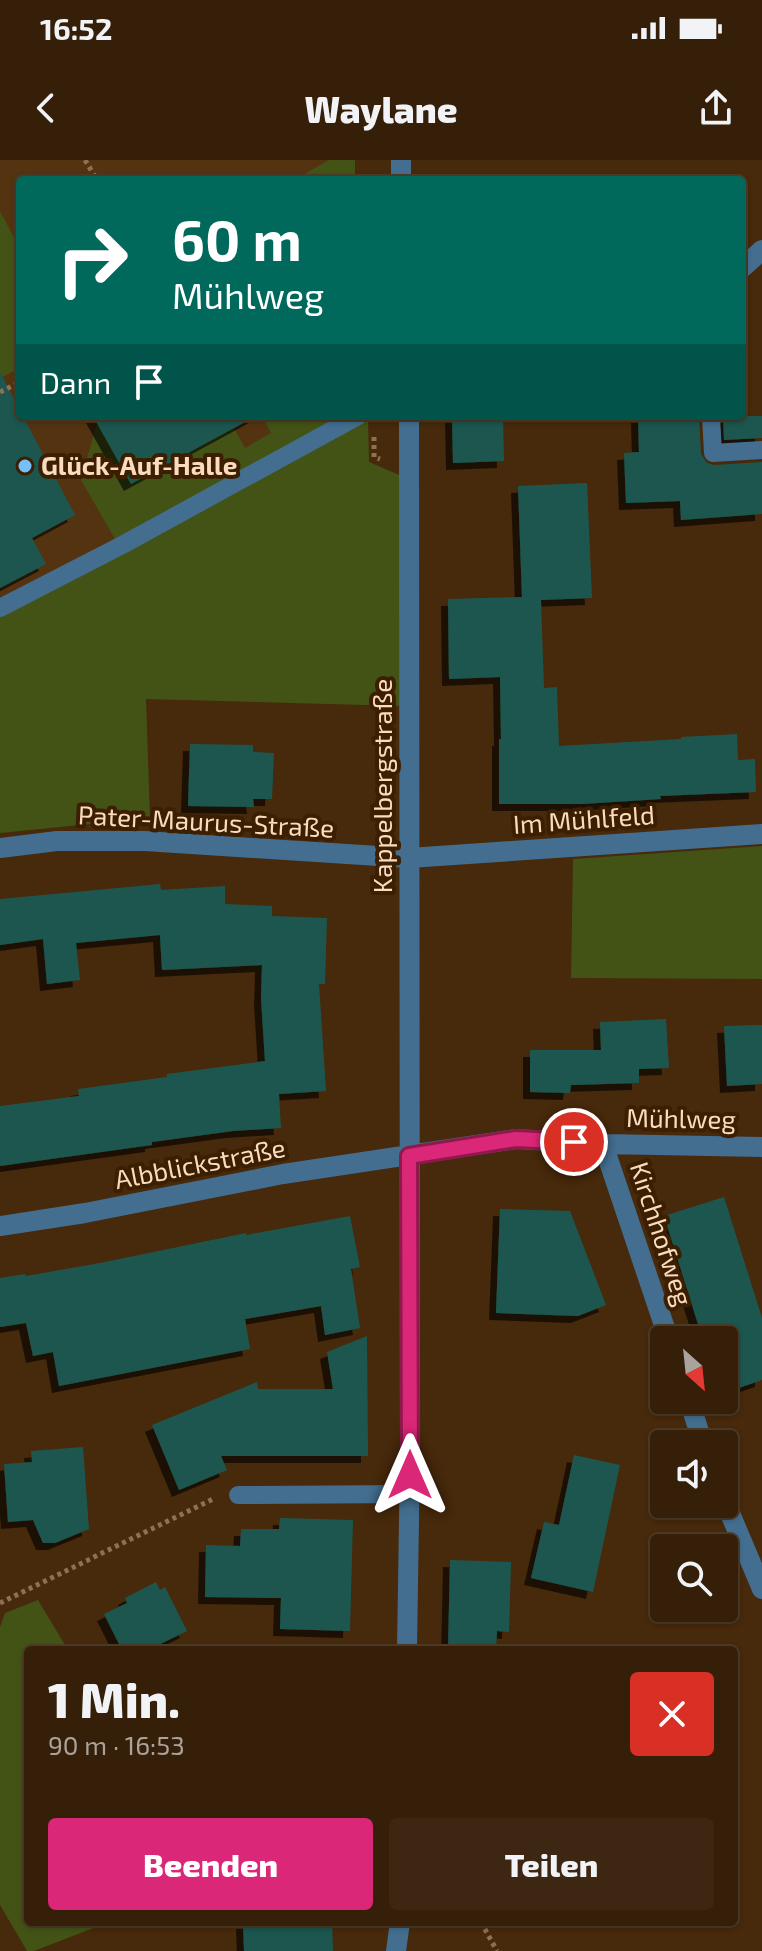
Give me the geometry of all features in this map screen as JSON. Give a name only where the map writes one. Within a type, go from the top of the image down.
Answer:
[{"type":"street","points":[[746,264],[762,250]]},
{"type":"street","name":"Kappelbergstraße","points":[[407,1646],[409,420]]},
{"type":"street","name":"Im Mühlfeld","points":[[409,858],[762,834]]},
{"type":"street","name":"Pater-Maurus-Straße","points":[[0,848],[57,841],[145,841],[409,858]]},
{"type":"street","name":"Mühlweg","points":[[409,1156],[516,1139],[762,1147]]},
{"type":"street","name":"Kirchhofweg","points":[[603,1144],[664,1326]]},
{"type":"street","name":"Albblickstraße","points":[[0,1226],[85,1213],[283,1174],[409,1156]]},
{"type":"street","points":[[732,1518],[762,1589]]},
{"type":"street","points":[[396,1951],[399,1926]]},
{"type":"lane","points":[[0,608],[351,420]]},
{"type":"lane","points":[[711,420],[713,453],[762,450]]},
{"type":"lane","points":[[238,1495],[409,1494]]},
{"type":"path","points":[[0,1603],[215,1498],[238,1495]]},
{"type":"path","points":[[483,1926],[497,1951]]},
{"type":"shaded area","points":[[0,160],[355,160],[355,176],[16,176],[16,420],[339,420],[0,599]]},
{"type":"green space","points":[[329,160],[355,160],[355,176],[301,176]]},
{"type":"green space","points":[[0,211],[16,241],[16,370],[0,378]]},
{"type":"green space","points":[[264,420],[339,420],[115,539],[81,480],[97,423],[131,484],[234,428],[245,448],[271,433]]},
{"type":"green space","points":[[362,420],[368,420],[369,462],[404,477],[401,706],[146,699],[150,818],[0,833],[0,616]]},
{"type":"green space","points":[[762,846],[762,979],[571,978],[573,859]]},
{"type":"green space","points":[[38,1600],[66,1646],[24,1646],[24,1926],[99,1926],[34,1951],[27,1951],[0,1905],[0,1627],[5,1613]]},
{"type":"building","name":"Glück-Auf-Halle","points":[[0,372],[16,402],[16,420],[25,420],[75,515],[32,538],[46,564],[0,588]]},
{"type":"building","points":[[762,416],[762,438],[724,440],[723,420]]},
{"type":"building","points":[[95,420],[249,420],[131,484]]},
{"type":"building","points":[[452,420],[503,420],[504,461],[453,463]]},
{"type":"building","points":[[638,420],[699,420],[701,454],[707,463],[762,462],[762,514],[681,520],[680,501],[626,503],[624,453],[639,452]]},
{"type":"building","points":[[587,483],[592,598],[541,600],[544,688],[557,687],[559,746],[737,734],[738,760],[755,759],[756,792],[660,796],[661,799],[582,804],[499,804],[500,677],[449,679],[448,599],[522,597],[518,486]]},
{"type":"building","points":[[190,744],[253,745],[253,752],[274,753],[272,799],[253,799],[254,807],[188,806]]},
{"type":"building","points":[[160,884],[161,890],[225,886],[225,904],[272,906],[272,916],[327,918],[325,984],[319,984],[326,1091],[279,1094],[281,1128],[233,1131],[0,1166],[0,1106],[79,1096],[78,1089],[265,1061],[262,965],[162,970],[160,935],[76,943],[80,980],[47,984],[43,939],[0,945],[0,899]]},
{"type":"building","points":[[666,1019],[669,1068],[639,1069],[639,1083],[571,1085],[570,1093],[530,1092],[530,1050],[601,1050],[600,1022]]},
{"type":"building","points":[[762,1025],[762,1084],[727,1086],[724,1026]]},
{"type":"building","points":[[724,1197],[762,1318],[762,1380],[738,1388],[738,1326],[699,1326],[664,1216]]},
{"type":"building","points":[[500,1209],[570,1211],[606,1305],[578,1316],[496,1313]]},
{"type":"building","points":[[350,1216],[360,1267],[351,1269],[360,1328],[325,1335],[321,1306],[245,1319],[250,1349],[59,1386],[53,1352],[33,1356],[26,1323],[0,1327],[0,1278],[100,1263],[246,1233]]},
{"type":"building","points":[[367,1336],[368,1456],[221,1456],[227,1470],[179,1490],[152,1425],[257,1382],[258,1389],[333,1389],[327,1352]]},
{"type":"building","points":[[83,1447],[89,1529],[55,1543],[43,1543],[33,1520],[8,1522],[4,1464],[32,1462],[31,1451]]},
{"type":"building","points":[[574,1455],[620,1465],[593,1592],[531,1578],[544,1522],[559,1525]]},
{"type":"building","points":[[280,1518],[353,1520],[350,1631],[280,1629],[281,1598],[205,1597],[206,1545],[240,1546],[241,1529],[279,1529]]},
{"type":"building","points":[[450,1560],[511,1562],[509,1632],[497,1631],[496,1646],[448,1646]]},
{"type":"building","points":[[156,1582],[160,1590],[165,1587],[187,1631],[156,1646],[120,1646],[104,1614],[127,1603],[125,1598]]},
{"type":"building","points":[[243,1926],[332,1926],[333,1951],[244,1951]]},
{"type":"place","name":"Glück-Auf-Halle","points":[[25,466]]},
{"type":"route","points":[[410,1475],[409,1156],[516,1139],[574,1142]]}]
